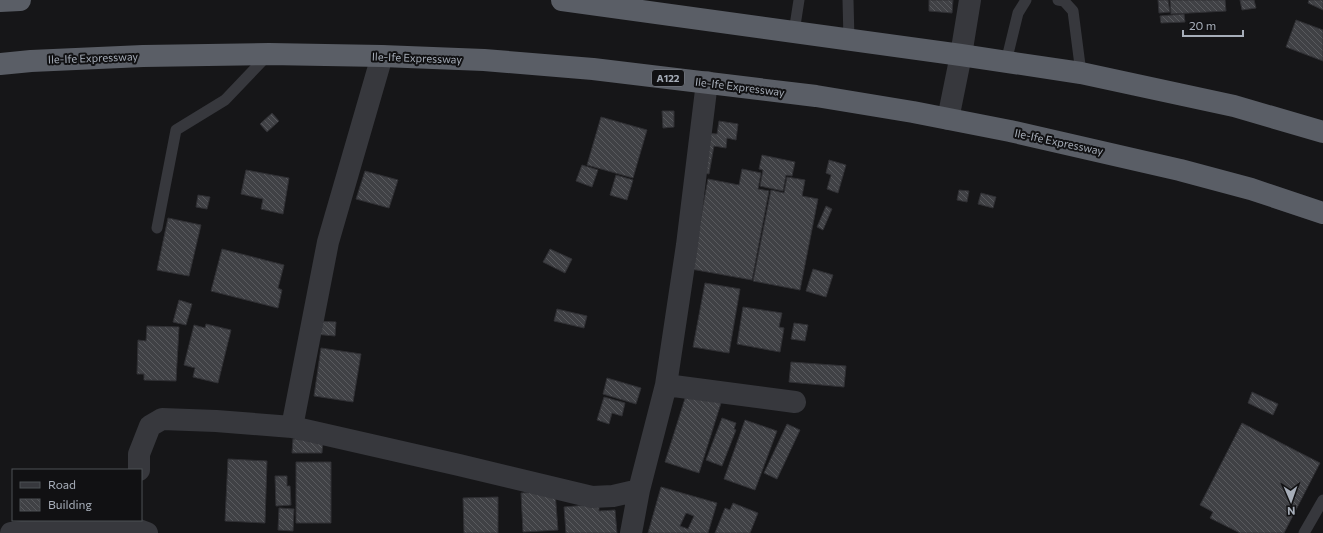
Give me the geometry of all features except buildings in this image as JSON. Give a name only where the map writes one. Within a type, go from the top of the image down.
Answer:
[{"type":"highway","points":[[0,2],[20,0]]},
{"type":"highway","points":[[562,0],[1081,73],[1234,106],[1323,132]]},
{"type":"highway","name":"Ile-Ife Expressway","points":[[0,64],[135,56],[269,54],[382,56],[492,61],[707,82],[816,96],[948,119],[1087,148],[1180,170],[1251,189],[1323,213]]},
{"type":"street","points":[[948,119],[970,0]]},
{"type":"street","points":[[292,427],[328,242],[382,56]]},
{"type":"street","points":[[632,533],[639,490],[666,385],[687,245],[707,82]]},
{"type":"street","points":[[666,385],[795,402]]},
{"type":"street","points":[[139,469],[139,454],[150,426],[162,420],[216,421],[292,427],[592,497],[613,496],[639,490]]},
{"type":"street","points":[[11,533],[76,527],[141,529]]},
{"type":"lane","points":[[794,32],[799,0]]},
{"type":"lane","points":[[848,0],[849,40]]},
{"type":"lane","points":[[1006,62],[1018,13],[1026,0]]},
{"type":"lane","points":[[1058,0],[1064,1],[1073,11],[1081,73]]},
{"type":"lane","points":[[158,228],[176,130],[225,100],[269,54]]},
{"type":"lane","points":[[1304,533],[1323,500]]}]
